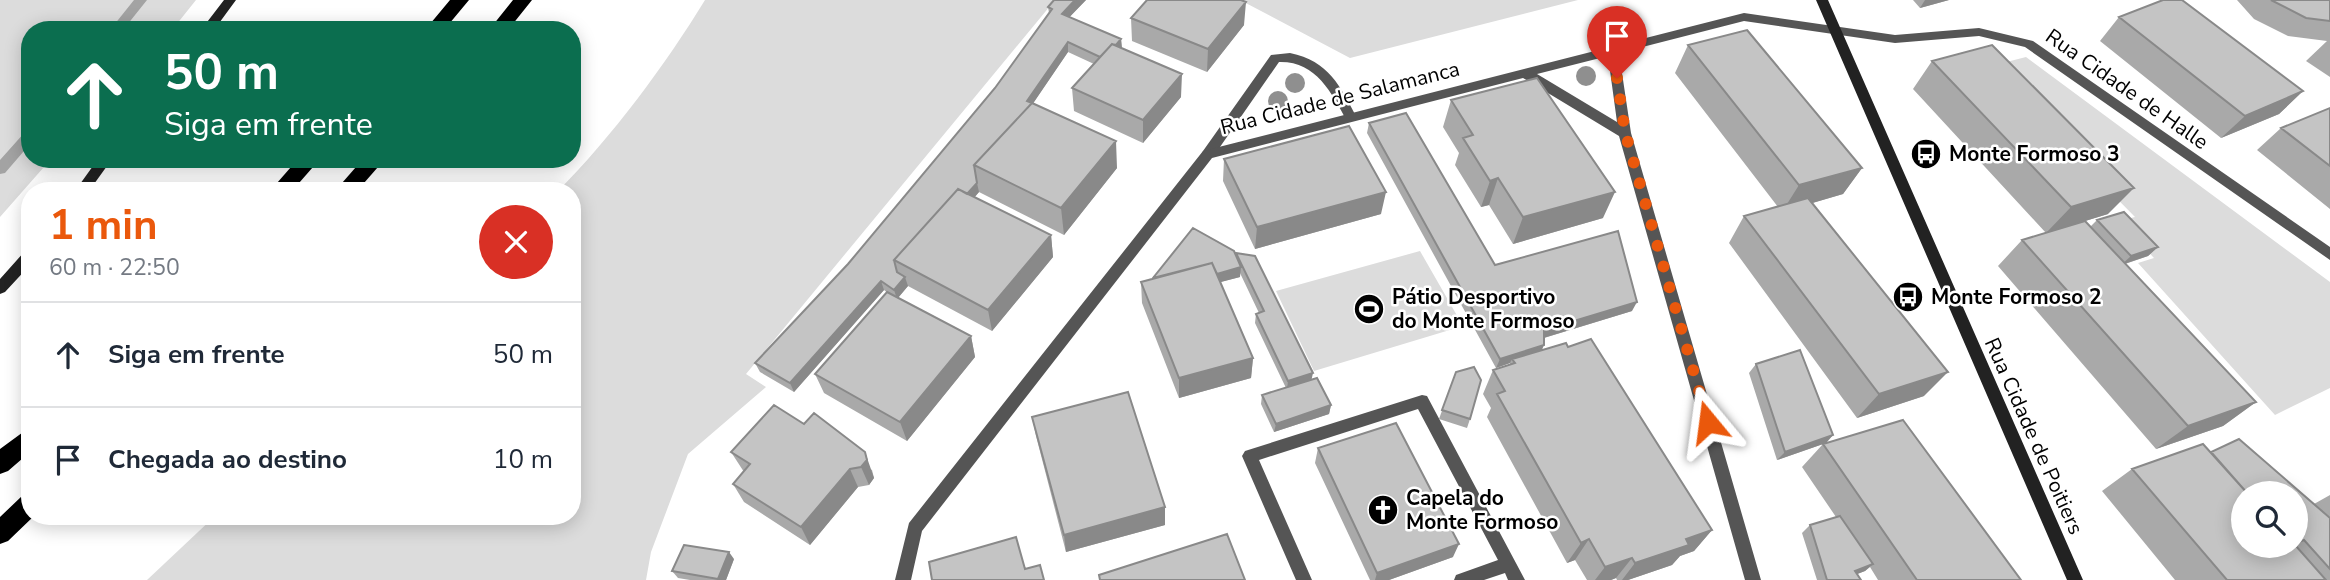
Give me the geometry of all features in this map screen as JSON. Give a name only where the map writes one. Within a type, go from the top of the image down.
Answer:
[{"type":"highway","points":[[442,21],[460,0]]},
{"type":"highway","points":[[506,21],[523,0]]},
{"type":"highway","points":[[288,182],[302,168]]},
{"type":"highway","points":[[353,182],[367,168]]},
{"type":"highway","points":[[0,464],[21,445]]},
{"type":"highway","points":[[0,533],[21,513]]},
{"type":"street","points":[[214,21],[230,0]]},
{"type":"street","name":"Rua Cidade de Poitiers","points":[[1822,0],[2075,580]]},
{"type":"street","name":"Rua Cidade de Salamanca","points":[[903,580],[915,528],[1208,154],[1744,17],[1835,30]]},
{"type":"street","name":"Rua Cidade de Halle","points":[[1835,30],[1895,39],[1979,32],[2029,44],[2330,254]]},
{"type":"street","points":[[1613,51],[1625,132],[1753,580]]},
{"type":"street","points":[[1208,154],[1275,58],[1293,55],[1327,75],[1351,118]]},
{"type":"street","points":[[1525,73],[1625,132]]},
{"type":"street","points":[[88,182],[99,168]]},
{"type":"street","points":[[0,288],[21,265]]},
{"type":"street","points":[[1304,580],[1250,456],[1422,401],[1517,580]]},
{"type":"street","points":[[1462,580],[1508,564]]},
{"type":"shaded area","points":[[0,0],[196,0],[179,21],[21,21],[21,168],[43,168],[31,182],[21,182],[21,193],[0,217]]},
{"type":"shaded area","points":[[705,0],[1055,0],[746,374],[766,387],[688,454],[651,552],[646,580],[147,580],[205,525],[581,525],[581,182],[567,182],[637,100]]},
{"type":"shaded area","points":[[1240,0],[1578,0],[1350,58]]},
{"type":"shaded area","points":[[2026,57],[2330,282],[2330,388],[2275,415],[2138,263],[2154,258],[2119,221],[2135,217],[1987,67]]},
{"type":"shaded area","name":"Pátio Desportivo do Monte Formoso","points":[[1420,251],[1463,326],[1314,371],[1276,291]]},
{"type":"building","points":[[1054,0],[1075,0],[1062,14],[1121,39],[1100,57],[1068,42],[1027,101],[1032,103],[974,165],[977,183],[967,194],[958,189],[894,260],[897,272],[905,277],[894,290],[881,281],[790,383],[755,363],[848,264],[995,88],[1052,9],[1048,7]]},
{"type":"building","points":[[1147,0],[1246,2],[1208,49],[1131,18]]},
{"type":"building","points":[[2163,0],[2182,0],[2303,91],[2245,116],[2119,17]]},
{"type":"building","points":[[2271,0],[2330,0],[2330,21],[2306,18]]},
{"type":"building","points":[[1747,30],[1862,168],[1799,185],[1688,45]]},
{"type":"building","points":[[1112,44],[1182,74],[1143,120],[1072,88]]},
{"type":"building","points":[[1992,45],[2134,188],[2071,207],[1932,61]]},
{"type":"building","points":[[1537,78],[1615,192],[1523,217],[1498,178],[1490,181],[1463,138],[1473,135],[1451,100]]},
{"type":"building","points":[[1032,103],[1116,141],[1061,208],[974,165]]},
{"type":"building","points":[[2330,108],[2330,166],[2281,128]]},
{"type":"building","points":[[1406,113],[1495,265],[1618,231],[1637,302],[1544,330],[1544,345],[1500,359],[1369,123]]},
{"type":"building","points":[[1349,126],[1386,192],[1257,227],[1224,159]]},
{"type":"building","points":[[958,189],[1051,235],[988,310],[894,260]]},
{"type":"building","points":[[1808,198],[1948,372],[1879,394],[1744,216]]},
{"type":"building","points":[[2124,212],[2158,247],[2131,256],[2097,220]]},
{"type":"building","points":[[2085,221],[2256,402],[2188,426],[2022,240]]},
{"type":"building","points":[[1193,228],[1234,251],[1241,267],[1217,274],[1212,263],[1153,278]]},
{"type":"building","points":[[1236,253],[1255,256],[1313,373],[1288,381],[1256,314],[1264,311]]},
{"type":"building","points":[[1212,263],[1253,358],[1179,378],[1141,282]]},
{"type":"building","points":[[887,292],[971,336],[900,422],[815,374]]},
{"type":"building","points":[[1591,339],[1712,530],[1686,539],[1689,545],[1635,563],[1632,558],[1605,567],[1589,539],[1581,543],[1497,394],[1505,391],[1493,370],[1515,363],[1512,359],[1566,343],[1568,347]]},
{"type":"building","points":[[1800,350],[1833,435],[1785,452],[1756,364]]},
{"type":"building","points":[[1474,367],[1481,380],[1470,419],[1442,410],[1456,372]]},
{"type":"building","points":[[1317,378],[1331,405],[1276,424],[1262,395]]},
{"type":"building","points":[[1128,392],[1165,507],[1064,535],[1032,417]]},
{"type":"building","points":[[774,405],[804,424],[814,413],[865,452],[867,460],[861,467],[850,469],[801,527],[733,484],[750,464],[731,452]]},
{"type":"building","points":[[1903,420],[2021,580],[1917,580],[1823,444]]},
{"type":"building","name":"Capela do Monte Formoso","points":[[1396,423],[1459,544],[1377,573],[1318,448]]},
{"type":"building","points":[[2239,439],[2287,481],[2237,481],[2211,452]]},
{"type":"building","points":[[2203,444],[2236,481],[2231,481],[2231,558],[2307,558],[2326,580],[2227,580],[2132,469]]},
{"type":"building","points":[[2308,499],[2330,518],[2330,569],[2308,544]]},
{"type":"building","points":[[1840,516],[1873,564],[1855,571],[1861,580],[1827,580],[1810,525]]},
{"type":"building","points":[[1227,534],[1245,580],[1100,580],[1099,575]]},
{"type":"building","points":[[1016,537],[1025,569],[1040,565],[1044,580],[932,580],[929,562]]},
{"type":"building","points":[[684,545],[729,552],[718,579],[672,571]]},
{"type":"waterway","points":[[124,21],[141,0]]},
{"type":"waterway","points":[[0,169],[21,145]]},
{"type":"place","name":"Monte Formoso 3","points":[[1926,154]]},
{"type":"place","name":"Monte Formoso 2","points":[[1908,297]]},
{"type":"place","name":"Pátio Desportivo do Monte Formoso","points":[[1369,309]]},
{"type":"place","name":"Capela do Monte Formoso","points":[[1383,510]]},
{"type":"route","points":[[1617,78],[1625,132],[1708,422]]}]
